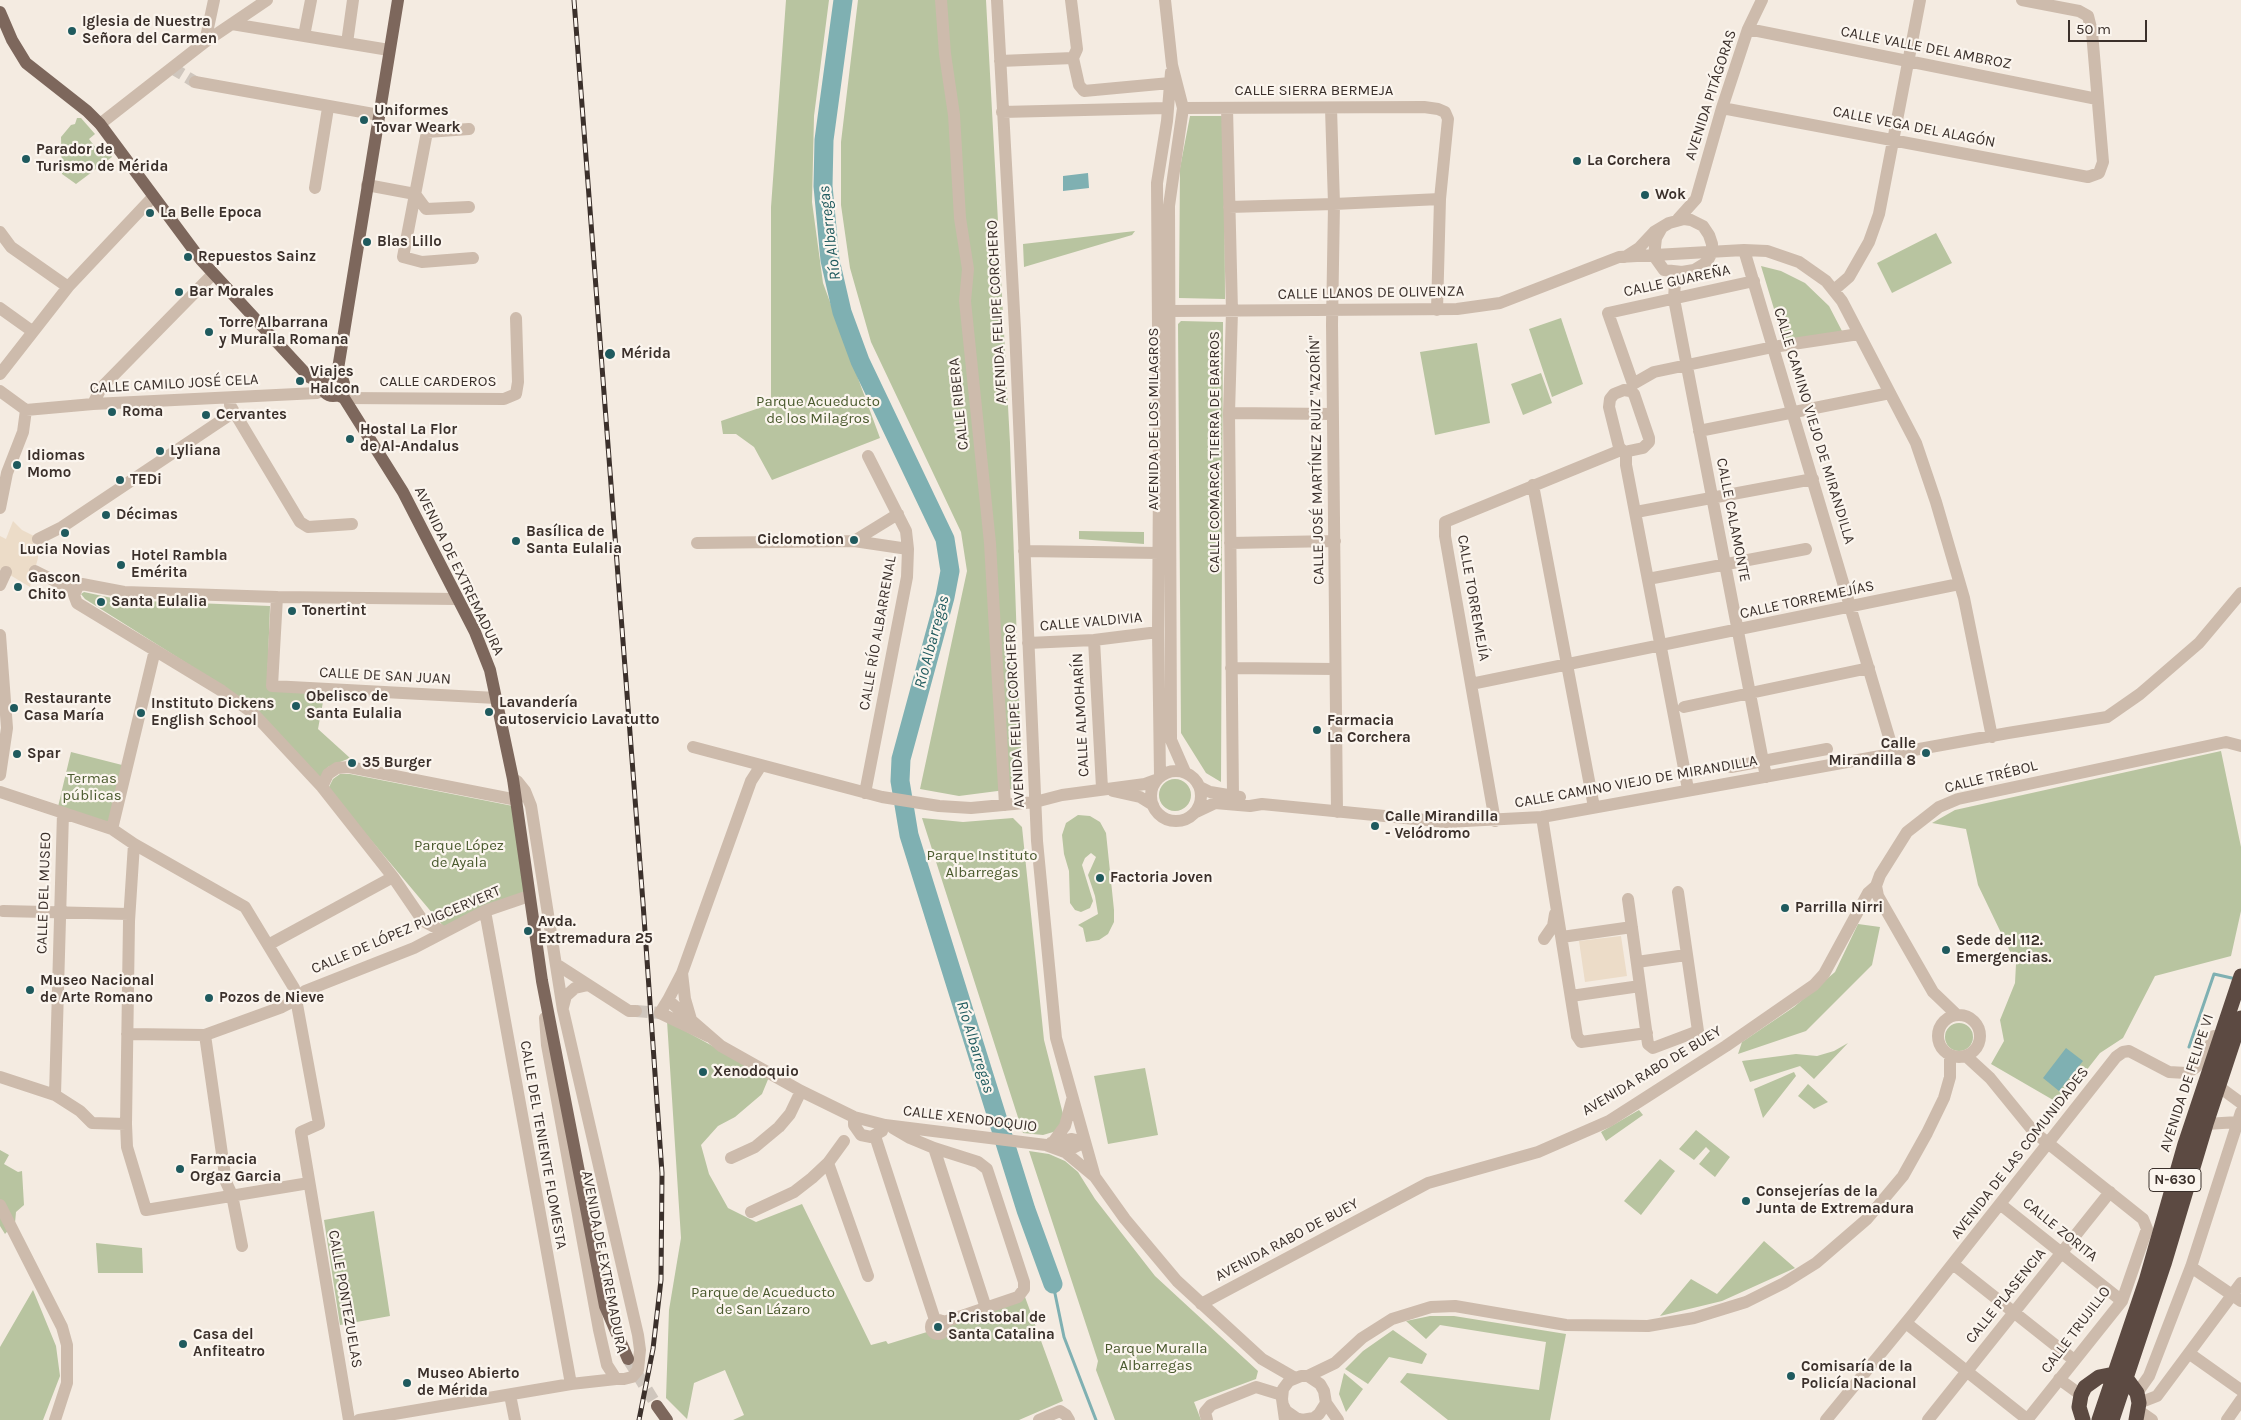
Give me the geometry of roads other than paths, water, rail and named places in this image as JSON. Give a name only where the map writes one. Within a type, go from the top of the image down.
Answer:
[{"type":"highway","name":"AVENIDA DE FELIPE VI","points":[[2120,1376],[2185,1144],[2239,981]]},
{"type":"highway","name":"AVENIDA DE FELIPE VI","points":[[2120,1376],[2164,1264],[2206,1124],[2241,1018]]},
{"type":"highway","points":[[2082,1420],[2079,1407],[2081,1395],[2085,1387],[2099,1377],[2120,1376],[2138,1407]]},
{"type":"highway","name":"N-630","points":[[2099,1420],[2120,1376]]},
{"type":"highway","name":"N-630","points":[[2112,1420],[2120,1376]]},
{"type":"main road","points":[[337,375],[398,0]]},
{"type":"main road","points":[[1,18],[26,64],[100,124],[152,198],[213,274],[310,377],[323,386],[327,394],[340,397],[344,384],[337,375],[330,374],[325,377],[323,386]]},
{"type":"main road","name":"AVENIDA DE EXTREMADURA","points":[[340,397],[403,492],[456,599],[475,632],[490,670],[517,800],[542,980],[605,1306],[628,1359]]},
{"type":"main road","points":[[657,1406],[667,1420]]},
{"type":"street","points":[[205,42],[214,0]]},
{"type":"street","points":[[100,124],[205,42],[267,0]]},
{"type":"street","points":[[304,36],[311,0]]},
{"type":"street","points":[[347,43],[354,0]]},
{"type":"street","name":"CALLE RIBERA","points":[[941,0],[945,54],[954,115],[960,218],[968,269],[965,302],[990,543],[1006,805]]},
{"type":"street","name":"AVENIDA FELIPE CORCHERO","points":[[997,0],[1015,329],[1035,802],[1056,1038],[1095,1177],[1160,1262],[1201,1304],[1262,1359],[1294,1378]]},
{"type":"street","points":[[1071,0],[1077,49],[1073,58],[1079,84],[1084,91],[1170,83]]},
{"type":"street","name":"AVENIDA DE LOS MILAGROS","points":[[1165,0],[1172,65],[1183,108],[1169,206],[1172,740],[1185,772]]},
{"type":"street","points":[[1834,290],[1849,277],[1869,242],[1879,214],[1910,61],[1920,0]]},
{"type":"street","points":[[2022,0],[2079,11],[2088,16],[2092,32],[2098,99]]},
{"type":"street","name":"AVENIDA PITÁGORAS","points":[[1625,257],[1639,248],[1654,232],[1678,219],[1696,199],[1722,108],[1748,29],[1760,1]]},
{"type":"street","points":[[232,24],[389,50]]},
{"type":"street","name":"CALLE VALLE DEL AMBROZ","points":[[1748,29],[2098,99]]},
{"type":"street","points":[[1000,61],[1073,58]]},
{"type":"street","name":"AVENIDA DE LOS MILAGROS","points":[[1158,778],[1157,183],[1172,65]]},
{"type":"street","points":[[195,82],[328,108],[378,115]]},
{"type":"street","name":"CALLE VEGA DEL ALAGÓN","points":[[1722,108],[2088,177],[2099,173],[2103,162],[2098,99]]},
{"type":"street","points":[[315,188],[328,108]]},
{"type":"street","points":[[1002,112],[1166,108]]},
{"type":"street","name":"CALLE SIERRA BERMEJA","points":[[1183,108],[1438,108],[1445,112],[1448,119],[1440,199]]},
{"type":"street","name":"CALLE COMARCA TIERRA DE BARROS","points":[[1227,108],[1232,312],[1230,542],[1233,796]]},
{"type":"street","name":"CALLE JOSÉ MARTÍNEZ RUIZ \"AZORÍN\"","points":[[1331,108],[1334,204],[1332,311],[1337,812]]},
{"type":"street","points":[[469,130],[427,132],[403,257],[422,262],[473,258]]},
{"type":"street","points":[[367,186],[415,194],[426,209],[469,207]]},
{"type":"street","points":[[0,374],[68,287],[152,198]]},
{"type":"street","points":[[1229,207],[1440,199],[1437,310]]},
{"type":"street","points":[[1661,229],[1656,238],[1654,256],[1664,270],[1678,277],[1707,262],[1712,252],[1712,244],[1709,234],[1703,226],[1696,199]]},
{"type":"street","points":[[1678,219],[1691,220],[1703,226]]},
{"type":"street","points":[[0,232],[11,246],[68,287]]},
{"type":"street","name":"CALLE LLANOS DE OLIVENZA","points":[[1170,312],[1457,310],[1500,303],[1619,257],[1744,250],[1767,251],[1799,262],[1826,281],[1834,290],[1916,443],[1936,502],[1960,584],[1992,737]]},
{"type":"street","name":"CALLE CAMINO VIEJO DE MIRANDILLA","points":[[1744,250],[1894,754]]},
{"type":"street","points":[[93,404],[101,388],[213,274]]},
{"type":"street","name":"CALLE CALAMONTE","points":[[1678,277],[1674,299],[1766,777]]},
{"type":"street","name":"CALLE GUAREÑA","points":[[1632,387],[1608,313],[1754,281]]},
{"type":"street","points":[[0,308],[32,331]]},
{"type":"street","name":"CALLE CARDEROS","points":[[340,397],[504,399],[516,394],[518,382],[516,318]]},
{"type":"street","points":[[1688,789],[1624,451],[1609,407],[1610,399],[1614,394],[1632,387],[1654,372],[1773,346],[1859,334]]},
{"type":"street","name":"CALLE CAMILO JOSÉ CELA","points":[[26,410],[93,404],[227,399],[317,393],[323,386]]},
{"type":"street","name":"CALLE TORREMEJÍA","points":[[1495,821],[1445,536],[1446,522],[1533,485],[1624,451],[1643,448],[1649,442],[1632,387]]},
{"type":"street","points":[[0,391],[26,410],[23,432],[7,473],[0,508]]},
{"type":"street","points":[[1700,431],[1890,393]]},
{"type":"street","points":[[227,399],[300,522],[308,527],[352,524]]},
{"type":"street","points":[[38,539],[62,527],[234,412]]},
{"type":"street","points":[[1230,413],[1333,414]]},
{"type":"street","name":"CALLE RÍO ALBARRENAL","points":[[866,793],[907,577],[908,549],[906,531],[868,456]]},
{"type":"street","points":[[1636,512],[1813,479]]},
{"type":"street","points":[[1533,485],[1594,806]]},
{"type":"street","points":[[854,540],[898,514]]},
{"type":"street","points":[[696,543],[854,540],[908,549]]},
{"type":"street","points":[[1230,542],[1335,541]]},
{"type":"street","points":[[1648,579],[1806,549]]},
{"type":"street","points":[[1024,551],[1159,553]]},
{"type":"street","points":[[35,571],[75,591]]},
{"type":"street","points":[[0,585],[6,572]]},
{"type":"street","points":[[444,932],[423,921],[393,877],[322,787],[254,714],[222,691],[77,603],[74,595],[75,591],[82,584],[124,592],[277,597],[456,599]]},
{"type":"street","name":"CALLE TORREMEJÍAS","points":[[1661,646],[1960,584]]},
{"type":"street","name":"CALLE CAMINO VIEJO DE MIRANDILLA","points":[[1196,812],[1215,803],[1250,806],[1262,804],[1446,822],[1495,821],[1542,817],[1688,789],[2107,718],[2140,694],[2199,644],[2241,593]]},
{"type":"street","name":"CALLE DE SAN JUAN","points":[[277,597],[272,686],[496,698]]},
{"type":"street","name":"CALLE VALDIVIA","points":[[1028,644],[1094,640],[1158,632]]},
{"type":"street","points":[[0,635],[7,728],[0,775]]},
{"type":"street","name":"CALLE ALMOHARÍN","points":[[1094,640],[1102,788]]},
{"type":"street","name":"CALLE TORREMEJÍA","points":[[1471,684],[1661,646]]},
{"type":"street","points":[[112,829],[154,650]]},
{"type":"street","points":[[1232,668],[1335,669]]},
{"type":"street","points":[[1684,707],[1869,668]]},
{"type":"street","name":"CALLE TRÉBOL","points":[[1876,886],[1890,856],[1907,832],[1939,807],[1958,800],[2226,742],[2241,746]]},
{"type":"street","points":[[692,747],[760,767],[882,797],[939,806],[970,808],[1035,802],[1102,788],[1145,784],[1168,772],[1185,772],[1193,776],[1200,786],[1200,804],[1196,812],[1181,821],[1173,821],[1157,813],[1153,805],[1152,788],[1158,778]]},
{"type":"street","points":[[1731,767],[1827,748]]},
{"type":"street","points":[[322,787],[328,774],[337,768],[349,767],[517,800]]},
{"type":"street","points":[[708,1036],[660,1012],[682,973],[751,781],[760,767]]},
{"type":"street","name":"AVENIDA DE EXTREMADURA","points":[[513,779],[517,781],[525,792],[531,806],[563,1010],[640,1350],[638,1370],[632,1377],[616,1379],[607,1365],[547,1045],[542,980]]},
{"type":"street","name":"CALLE CAMINO VIEJO DE MIRANDILLA","points":[[1200,786],[1210,792],[1249,798],[1262,804]]},
{"type":"street","points":[[1102,788],[1140,797],[1153,805]]},
{"type":"street","points":[[0,792],[112,829],[134,844],[245,907],[294,988],[298,999]]},
{"type":"street","name":"CALLE DEL MUSEO","points":[[55,1095],[63,813]]},
{"type":"street","points":[[1542,817],[1577,1036],[1581,1042],[1647,1033]]},
{"type":"street","points":[[134,844],[129,914],[126,1124],[128,1147],[146,1210],[309,1183]]},
{"type":"street","points":[[268,945],[393,877]]},
{"type":"street","points":[[1876,886],[1878,896],[1933,992],[1942,1024]]},
{"type":"street","name":"AVENIDA RABO DE BUEY","points":[[1201,1304],[1428,1183],[1538,1152],[1609,1121],[1726,1046],[1814,985],[1824,974],[1868,893],[1876,886]]},
{"type":"street","points":[[1628,899],[1648,1044],[1653,1048],[1698,1031],[1678,892]]},
{"type":"street","name":"CALLE DE LÓPEZ PUIGCERVERT","points":[[205,1035],[298,999],[305,991],[419,945],[485,911],[529,896]]},
{"type":"street","points":[[1544,939],[1553,926],[1556,906]]},
{"type":"street","points":[[3,911],[129,914]]},
{"type":"street","name":"CALLE DEL TENIENTE FLOMESTA","points":[[485,911],[572,1384]]},
{"type":"street","points":[[419,945],[423,932],[423,921]]},
{"type":"street","points":[[1562,937],[1632,927]]},
{"type":"street","points":[[1637,962],[1686,954]]},
{"type":"street","points":[[556,964],[629,1011],[636,1012]]},
{"type":"street","name":"AVENIDA DE LAS COMUNIDADES","points":[[1826,1420],[1906,1323],[2116,1057],[2123,1052],[2129,1051],[2169,1072],[2186,1073],[2195,1068],[2205,1058],[2228,996],[2241,971]]},
{"type":"street","points":[[682,973],[684,999],[692,1023]]},
{"type":"street","points":[[563,1010],[566,996],[575,988],[588,985]]},
{"type":"street","points":[[1572,996],[1640,986]]},
{"type":"street","points":[[1933,992],[1957,1015],[1969,1018],[1977,1024],[1980,1036],[1977,1048],[1990,1078]]},
{"type":"street","name":"CALLE PONTEZUELAS","points":[[298,999],[318,1124],[301,1132],[349,1420]]},
{"type":"street","name":"CALLE XENODOQUIO","points":[[668,1000],[720,1046],[854,1117],[887,1125],[1050,1143]]},
{"type":"street","points":[[1957,1015],[1942,1024],[1939,1030],[1939,1043],[1990,1078],[2026,1123],[2047,1143],[2110,1192]]},
{"type":"street","points":[[127,1034],[205,1035],[226,1182],[232,1195],[242,1246]]},
{"type":"street","points":[[1285,1420],[1283,1397],[1294,1378],[1308,1376],[1335,1363],[1362,1338],[1392,1319],[1431,1307],[1455,1306],[1566,1325],[1648,1326],[1694,1318],[1746,1302],[1784,1283],[1816,1263],[1868,1219],[1903,1176],[1944,1098],[1950,1077],[1960,1056],[1977,1048]]},
{"type":"street","points":[[0,1077],[55,1095],[80,1112],[92,1123],[126,1124]]},
{"type":"street","points":[[567,1108],[579,1082]]},
{"type":"street","points":[[2218,1086],[2241,1103]]},
{"type":"street","points":[[731,1158],[755,1147],[779,1127],[790,1114],[802,1091]]},
{"type":"street","points":[[1050,1143],[1065,1126],[1073,1098]]},
{"type":"street","points":[[854,1117],[854,1125],[858,1132],[866,1137],[876,1136],[940,1321],[986,1308],[934,1148]]},
{"type":"street","points":[[751,1212],[794,1192],[828,1163],[844,1141],[854,1117]]},
{"type":"street","points":[[2138,1407],[2148,1376],[2191,1267],[2239,1117],[2206,1124]]},
{"type":"street","name":"CALLE XENODOQUIO","points":[[876,1136],[887,1125]]},
{"type":"street","name":"CALLE XENODOQUIO","points":[[887,1125],[910,1138],[934,1148],[978,1162],[987,1169],[1024,1282],[1024,1289],[1018,1297],[986,1308]]},
{"type":"street","points":[[844,1141],[858,1132]]},
{"type":"street","points":[[1050,1143],[1072,1139],[1084,1142]]},
{"type":"street","points":[[1065,1152],[1084,1142]]},
{"type":"street","points":[[1050,1143],[1065,1152],[1095,1177]]},
{"type":"street","points":[[828,1163],[868,1276]]},
{"type":"street","name":"CALLE TRUJILLO","points":[[2027,1420],[2122,1301],[2147,1229],[2143,1218],[2110,1192]]},
{"type":"street","name":"CALLE PLASENCIA","points":[[1928,1420],[2110,1192]]},
{"type":"street","name":"CALLE ZORITA","points":[[2000,1204],[2122,1301]]},
{"type":"street","points":[[0,1205],[62,1327],[67,1345],[67,1383],[55,1420]]},
{"type":"street","points":[[1953,1264],[2074,1360]]},
{"type":"street","points":[[2191,1267],[2237,1298]]},
{"type":"street","points":[[2138,1407],[2157,1396],[2237,1298],[2241,1283]]},
{"type":"street","points":[[1906,1323],[2027,1420]]},
{"type":"street","points":[[2190,1354],[2241,1390]]},
{"type":"street","name":"AVENIDA FELIPE CORCHERO","points":[[1262,1359],[1283,1397]]},
{"type":"street","points":[[1207,1420],[1205,1412],[1211,1405],[1256,1387],[1283,1397],[1290,1415],[1309,1419],[1319,1414],[1325,1397],[1328,1376],[1335,1363]]},
{"type":"street","points":[[594,1381],[607,1365]]},
{"type":"street","points":[[1308,1376],[1315,1379],[1338,1420]]},
{"type":"street","points":[[359,1420],[572,1384],[616,1379]]},
{"type":"street","points":[[2059,1380],[2081,1395]]},
{"type":"street","points":[[510,1395],[515,1420]]},
{"type":"street","points":[[2227,1420],[2241,1400]]},
{"type":"street","points":[[2138,1407],[2152,1420]]},
{"type":"street","points":[[1038,1420],[1064,1415]]},
{"type":"water","points":[[1088,173],[1089,188],[1063,191],[1063,176]]},
{"type":"water","points":[[2066,1048],[2083,1061],[2059,1091],[2043,1078]]},
{"type":"waterway","name":"Río Albarregas","points":[[843,0],[824,140],[823,186],[830,260],[842,312],[860,361],[945,539],[950,571],[945,597],[901,759],[900,781],[909,835],[1026,1210],[1053,1284]]},
{"type":"waterway","points":[[2189,1047],[2214,974],[2236,979]]},
{"type":"waterway","points":[[1053,1284],[1064,1337],[1096,1420]]},
{"type":"tunnel","points":[[172,68],[195,82]]},
{"type":"tunnel","points":[[636,1011],[660,1013]]},
{"type":"tunnel","points":[[628,1359],[657,1406]]},
{"type":"railway","points":[[574,0],[662,1173],[661,1280],[653,1349],[639,1420]]},
{"type":"place","name":"Iglesia de Nuestra Señora del Carmen","points":[[72,31]]},
{"type":"place","name":"Uniformes Tovar Weark","points":[[364,120]]},
{"type":"place","name":"Parador de Turismo de Mérida","points":[[26,159]]},
{"type":"place","name":"La Corchera","points":[[1577,161]]},
{"type":"place","name":"Wok","points":[[1645,195]]},
{"type":"place","name":"La Belle Epoca","points":[[150,213]]},
{"type":"place","name":"Blas Lillo","points":[[367,242]]},
{"type":"place","name":"Repuestos Sainz","points":[[188,257]]},
{"type":"place","name":"Bar Morales","points":[[179,292]]},
{"type":"place","name":"Torre Albarrana y Muralla Romana","points":[[209,332]]},
{"type":"place","name":"Mérida","points":[[610,354]]},
{"type":"place","name":"Viajes Halcon","points":[[300,381]]},
{"type":"place","name":"Roma","points":[[112,412]]},
{"type":"place","name":"Cervantes","points":[[206,415]]},
{"type":"place","name":"Hostal La Flor de Al-Andalus","points":[[350,439]]},
{"type":"place","name":"Lyliana","points":[[160,451]]},
{"type":"place","name":"Idiomas Momo","points":[[17,465]]},
{"type":"place","name":"TEDi","points":[[120,480]]},
{"type":"place","name":"Décimas","points":[[106,515]]},
{"type":"place","name":"Lucia Novias","points":[[65,533]]},
{"type":"place","name":"Ciclomotion","points":[[854,540]]},
{"type":"place","name":"Basílica de Santa Eulalia","points":[[516,541]]},
{"type":"place","name":"Hotel Rambla Emérita","points":[[121,565]]},
{"type":"place","name":"Gascon Chito","points":[[18,587]]},
{"type":"place","name":"Santa Eulalia","points":[[101,602]]},
{"type":"place","name":"Tonertint","points":[[292,611]]},
{"type":"place","name":"Obelisco de Santa Eulalia","points":[[296,706]]},
{"type":"place","name":"Restaurante Casa María","points":[[14,708]]},
{"type":"place","name":"Lavandería autoservicio Lavatutto","points":[[489,712]]},
{"type":"place","name":"Instituto Dickens English School","points":[[141,713]]},
{"type":"place","name":"Farmacia La Corchera","points":[[1317,730]]},
{"type":"place","name":"Calle Mirandilla 8","points":[[1926,753]]},
{"type":"place","name":"Spar","points":[[17,754]]},
{"type":"place","name":"35 Burger","points":[[352,763]]},
{"type":"place","name":"Calle Mirandilla - Velódromo","points":[[1375,826]]},
{"type":"place","name":"Factoria Joven","points":[[1100,878]]},
{"type":"place","name":"Parrilla Nirri","points":[[1785,908]]},
{"type":"place","name":"Avda. Extremadura 25","points":[[528,931]]},
{"type":"place","name":"Sede del 112. Emergencias.","points":[[1946,950]]},
{"type":"place","name":"Museo Nacional de Arte Romano","points":[[30,990]]},
{"type":"place","name":"Pozos de Nieve","points":[[209,998]]},
{"type":"place","name":"Xenodoquio","points":[[703,1072]]},
{"type":"place","name":"Farmacia Orgaz Garcia","points":[[180,1169]]},
{"type":"place","name":"Consejerías de la Junta de Extremadura","points":[[1746,1201]]},
{"type":"place","name":"P.Cristobal de Santa Catalina","points":[[938,1327]]},
{"type":"place","name":"Casa del Anfiteatro","points":[[183,1344]]},
{"type":"place","name":"Comisaría de la Policía Nacional","points":[[1791,1376]]},
{"type":"place","name":"Museo Abierto de Mérida","points":[[407,1383]]},
{"type":"park label","name":"Parque Acueducto de los Milagros","points":[[818,410]]},
{"type":"park label","name":"Termas públicas","points":[[92,788]]},
{"type":"park label","name":"Parque López de Ayala","points":[[459,854]]},
{"type":"park label","name":"Parque Instituto Albarregas","points":[[982,864]]},
{"type":"park label","name":"Parque de Acueducto de San Lázaro","points":[[763,1302]]},
{"type":"park label","name":"Parque Muralla Albarregas","points":[[1156,1358]]}]
